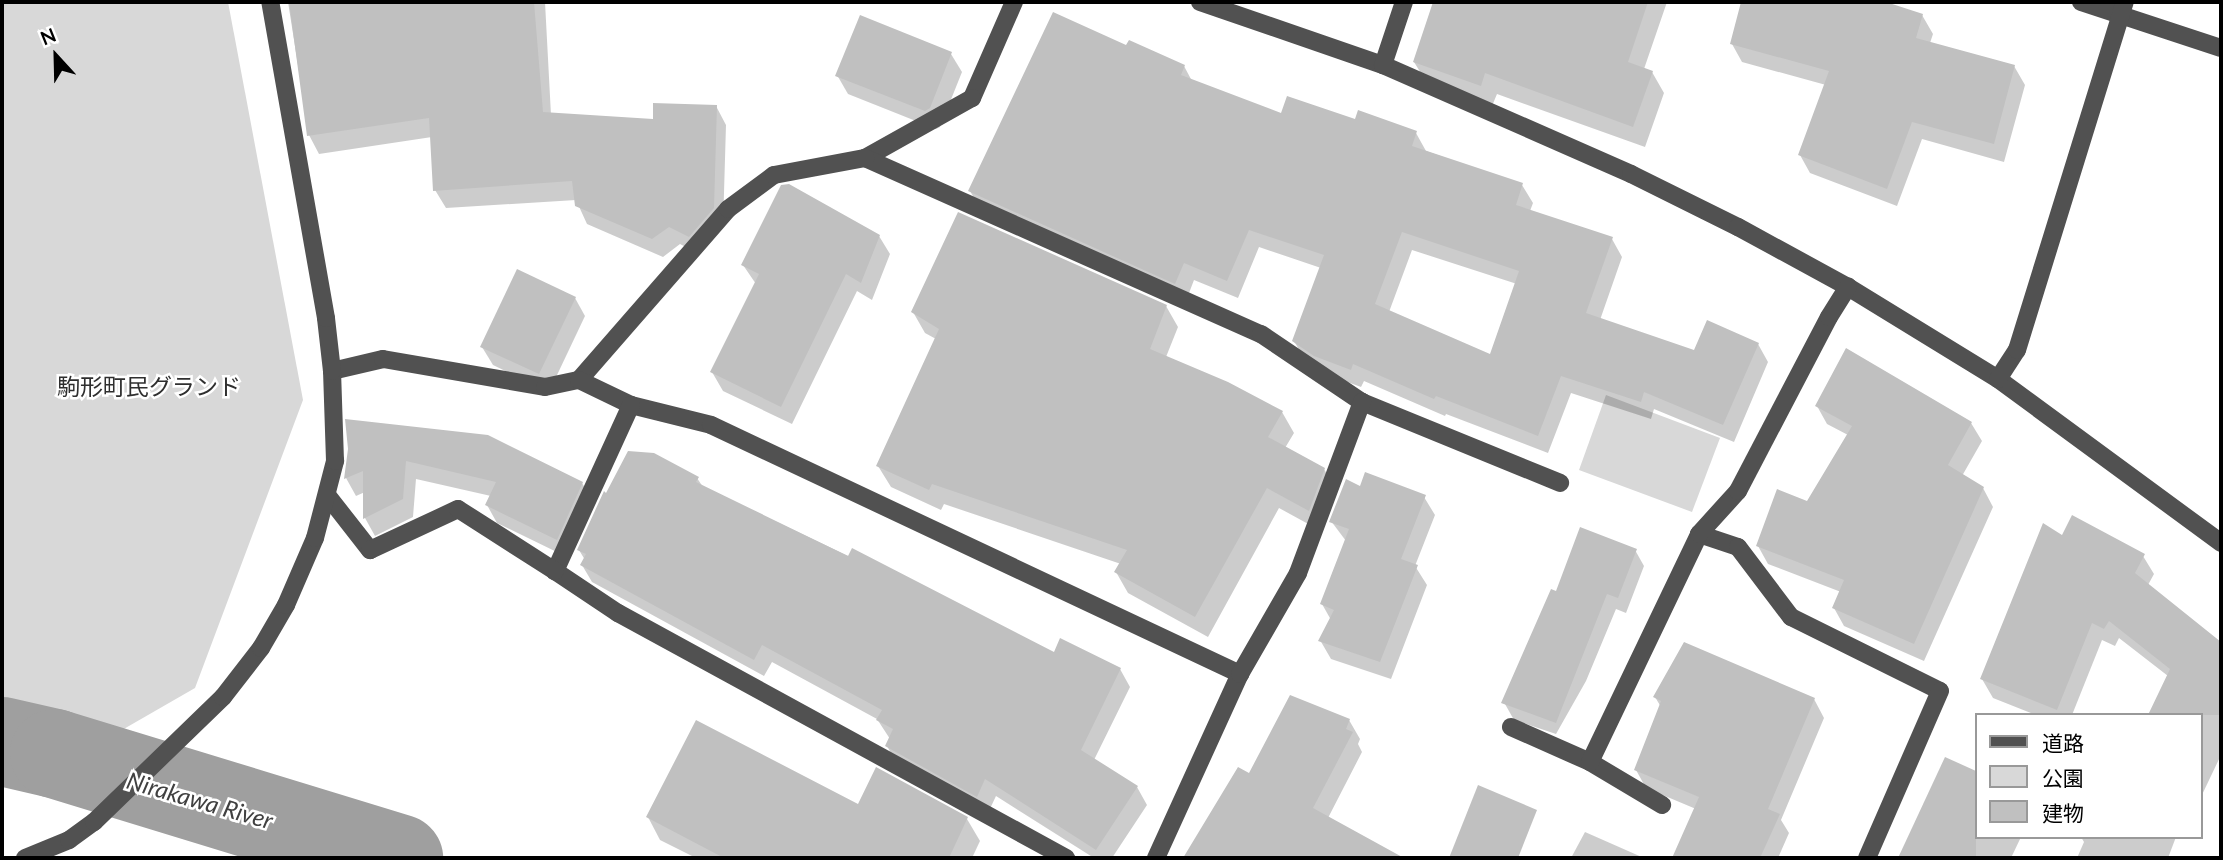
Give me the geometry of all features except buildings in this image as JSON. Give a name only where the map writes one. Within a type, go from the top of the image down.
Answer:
[{"type":"street","points":[[25,858],[69,840],[94,822],[181,741],[223,697],[261,648],[303,569],[327,495],[335,461],[331,372],[324,305],[270,2]]},
{"type":"street","points":[[331,372],[383,359],[545,387],[579,380],[728,209],[775,175],[865,158],[972,98],[1014,2]]},
{"type":"street","points":[[1200,2],[1383,65],[1631,174],[1848,287],[1998,379],[2221,543]]},
{"type":"street","points":[[1383,65],[1404,2]]},
{"type":"street","points":[[2081,2],[2122,8],[2221,48]]},
{"type":"street","points":[[1998,379],[2017,351],[2122,8]]},
{"type":"street","points":[[865,158],[1261,334],[1362,402],[1560,483]]},
{"type":"street","points":[[1590,762],[1699,534],[1738,491],[1829,317],[1848,287]]},
{"type":"street","points":[[579,380],[631,405],[711,425],[1240,674]]},
{"type":"street","points":[[1156,858],[1240,674],[1298,573],[1362,402]]},
{"type":"street","points":[[555,571],[631,405]]},
{"type":"street","points":[[327,495],[370,550],[458,509],[618,613],[1066,858]]},
{"type":"street","points":[[1699,534],[1738,547],[1791,617],[1940,691],[1867,858]]},
{"type":"street","points":[[1511,727],[1590,762],[1662,805]]},
{"type":"green space","name":"駒形町民グランド","points":[[2,2],[228,2],[303,400],[195,688],[122,730],[2,704]]},
{"type":"green space","points":[[1606,395],[1720,438],[1692,512],[1579,470]]},
{"type":"waterway","name":"Nirakawa River","points":[[2,741],[54,753],[398,858]]}]
